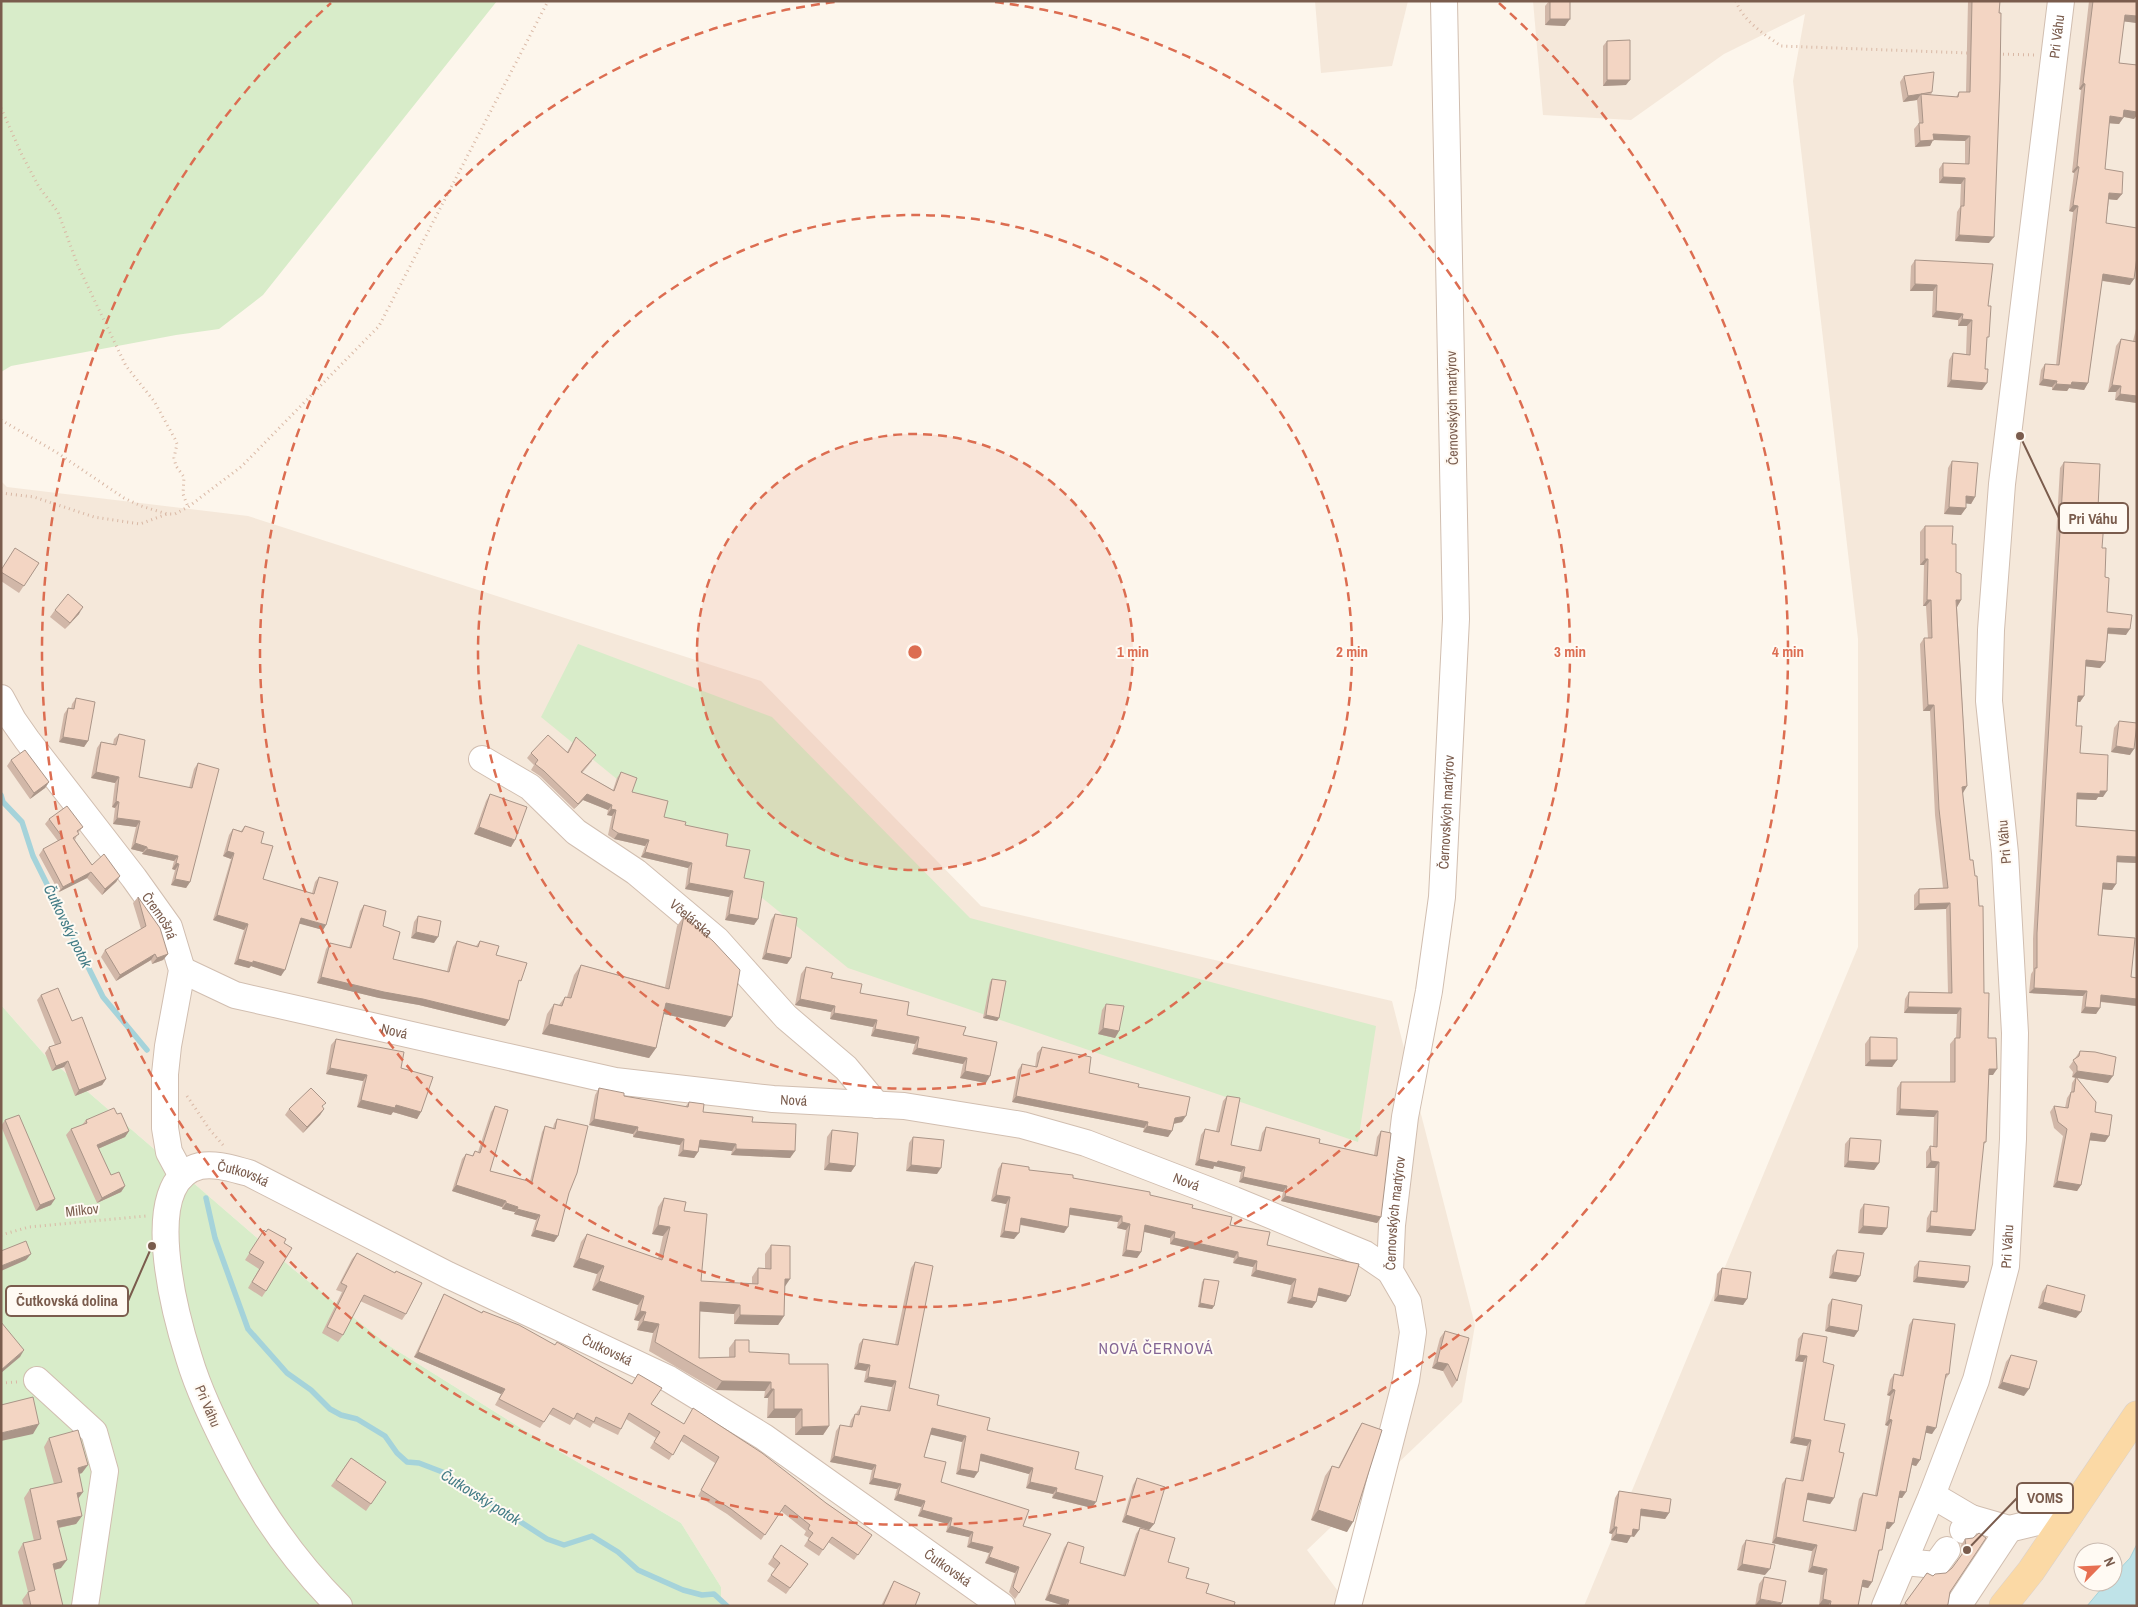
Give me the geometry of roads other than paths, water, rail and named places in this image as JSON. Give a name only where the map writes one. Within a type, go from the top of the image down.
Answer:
[{"type":"main road","points":[[2003,1606],[2031,1572],[2137,1415]]},
{"type":"street","name":"Černovských martýrov","points":[[1348,1606],[1406,1380],[1413,1332],[1408,1302],[1390,1272],[1392,1225],[1405,1117],[1429,990],[1442,896],[1455,629],[1444,1]]},
{"type":"street","name":"Pri Váhu","points":[[1886,1606],[1932,1495],[1976,1380],[2006,1266],[2013,1139],[2015,1033],[2005,853],[1989,701],[1990,630],[2002,484],[2061,1]]},
{"type":"street","name":"Čremošná","points":[[1,698],[27,740],[128,870],[169,927],[182,970],[164,1074],[165,1128],[169,1152],[182,1176]]},
{"type":"street","name":"Včelárska","points":[[482,759],[530,787],[576,832],[636,872],[717,940],[786,1017],[846,1068],[877,1105]]},
{"type":"street","name":"Nová","points":[[182,970],[235,996],[615,1081],[773,1099],[904,1106],[1022,1125],[1086,1143],[1234,1200],[1365,1254],[1390,1272]]},
{"type":"street","name":"Čutkovská","points":[[182,1176],[201,1166],[214,1166],[248,1173],[448,1274],[670,1379],[764,1438],[1002,1606]]},
{"type":"street","name":"Pri Váhu","points":[[182,1176],[175,1185],[166,1214],[166,1246],[172,1288],[189,1358],[204,1398],[237,1467],[269,1519],[307,1570],[339,1606]]},
{"type":"street","points":[[37,1380],[94,1432],[105,1471],[85,1606]]},
{"type":"street","points":[[1932,1495],[1967,1524],[2009,1529],[2070,1514]]},
{"type":"street","points":[[1904,1562],[1942,1558],[1963,1598],[2009,1529]]},
{"type":"water","points":[[2137,1544],[2137,1606],[2087,1606],[2099,1592],[2123,1592],[2123,1565],[2130,1558]]},
{"type":"waterway","name":"Čutkovský potok","points":[[1,795],[3,802],[22,822],[33,856],[103,997],[147,1050]]},
{"type":"waterway","name":"Čutkovský potok","points":[[206,1198],[215,1238],[248,1329],[287,1373],[311,1390],[330,1409],[341,1415],[357,1419],[385,1436],[397,1453],[407,1462],[419,1463],[445,1473],[547,1539],[564,1545],[592,1536],[618,1552],[638,1570],[683,1590],[702,1595],[714,1594],[727,1606]]},
{"type":"place","name":"Pri Váhu","points":[[2020,436]]},
{"type":"place","name":"Čutkovská dolina","points":[[152,1246]]},
{"type":"place","name":"VOMS","points":[[1967,1550]]},
{"type":"district","name":"NOVÁ ČERNOVÁ","points":[[1156,1348]]}]
